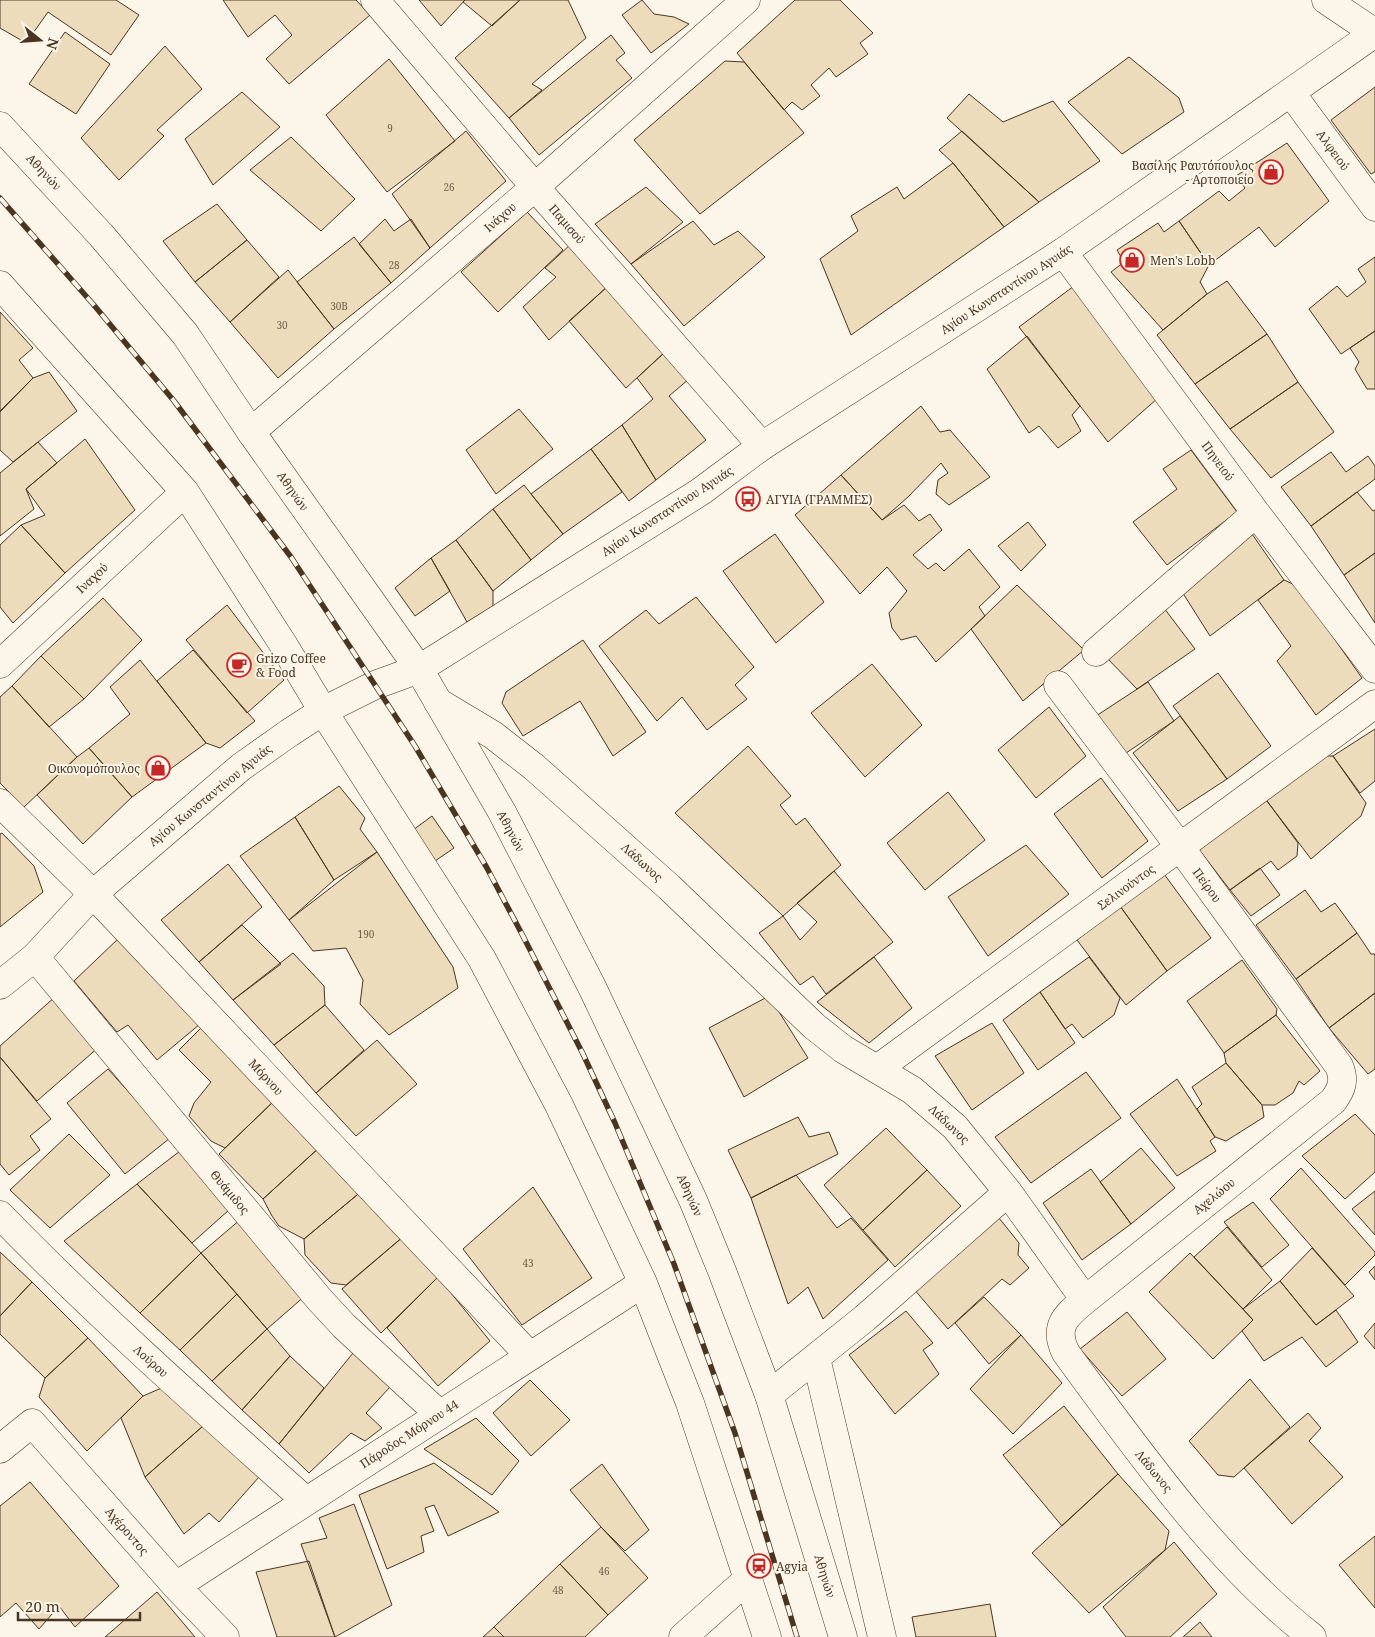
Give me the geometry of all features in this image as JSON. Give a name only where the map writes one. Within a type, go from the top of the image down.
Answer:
[{"type":"street","name":"Παμισού","points":[[375,0],[535,187],[762,446]]},
{"type":"street","name":"Ινάχου","points":[[251,432],[535,187],[746,0]]},
{"type":"street","points":[[1326,0],[1375,33]]},
{"type":"street","name":"Αγίου Κωνσταντίνου Αγυιάς","points":[[0,985],[35,957],[93,894],[241,767],[289,733],[323,711],[375,685],[419,669],[700,492],[762,446],[1063,252],[1375,33]]},
{"type":"street","name":"Αλφειού","points":[[1291,93],[1375,207]]},
{"type":"street","name":"Αθηνών","points":[[0,126],[101,235],[179,327],[419,669],[502,812],[592,987],[693,1200],[769,1395],[844,1637]]},
{"type":"street","name":"Πηνειού","points":[[1063,252],[1256,513],[1375,669]]},
{"type":"street","points":[[0,285],[185,492],[482,959],[559,1105],[643,1283],[690,1403],[767,1637]]},
{"type":"street","name":"Ιναχού","points":[[0,664],[185,492]]},
{"type":"street","points":[[1096,652],[1256,513]]},
{"type":"street","name":"Πείρου","points":[[1058,685],[1180,847],[1339,1066],[1343,1076],[1341,1090]]},
{"type":"street","name":"Λάδωνος","points":[[438,702],[493,735],[534,767],[669,887],[814,1026],[843,1050],[912,1090],[955,1127],[1008,1192],[1085,1300],[1064,1320],[1060,1331],[1060,1343],[1066,1353],[1145,1460],[1197,1523],[1298,1632]]},
{"type":"street","name":"Σελινούντος","points":[[877,1069],[1375,704]]},
{"type":"street","name":"Μόρνου","points":[[0,803],[93,894],[529,1355]]},
{"type":"street","name":"Θυάμιδος","points":[[35,957],[319,1299],[344,1326],[439,1414]]},
{"type":"street","name":"Αχελώου","points":[[1085,1300],[1333,1100],[1341,1090]]},
{"type":"street","points":[[769,1395],[865,1318],[1008,1192]]},
{"type":"street","name":"Λούρου","points":[[0,1215],[34,1251],[122,1335],[306,1501]]},
{"type":"street","name":"Πάροδος Μόρνου 44","points":[[176,1586],[529,1355],[643,1283]]},
{"type":"street","points":[[816,1358],[882,1637]]},
{"type":"street","name":"Αχέροντος","points":[[0,1449],[32,1423],[176,1586],[225,1637]]},
{"type":"street","points":[[683,1637],[748,1579]]},
{"type":"building","points":[[0,0],[116,0],[139,15],[111,55],[48,12],[26,43],[0,28]]},
{"type":"building","points":[[223,0],[356,0],[370,15],[289,84],[266,59],[292,35],[275,15],[248,37]]},
{"type":"building","points":[[419,0],[465,0],[441,26]]},
{"type":"building","points":[[465,0],[520,0],[492,26],[463,2]]},
{"type":"building","points":[[520,0],[568,0],[586,38],[532,84],[542,90],[509,118],[455,58]]},
{"type":"building","points":[[642,0],[654,14],[674,17],[689,24],[651,53],[622,15]]},
{"type":"building","points":[[795,0],[840,0],[873,33],[860,43],[868,54],[836,77],[829,68],[811,85],[820,96],[802,110],[792,102],[784,110],[737,53]]},
{"type":"building","points":[[65,32],[110,64],[76,114],[29,84]]},
{"type":"building","points":[[611,35],[625,53],[616,60],[632,78],[539,155],[509,118]]},
{"type":"building","points":[[165,46],[202,89],[157,130],[164,136],[119,180],[81,138]]},
{"type":"building","points":[[1129,57],[1179,98],[1184,112],[1122,154],[1068,102]]},
{"type":"building","points":[[389,59],[455,141],[387,192],[326,115]]},
{"type":"building","points":[[725,61],[744,62],[804,133],[700,214],[634,140]]},
{"type":"building","points":[[1375,87],[1375,172],[1371,174],[1331,120]]},
{"type":"building","points":[[242,92],[280,127],[213,185],[185,139]]},
{"type":"building","points":[[969,94],[1003,122],[1053,101],[1100,161],[1039,202],[947,118]]},
{"type":"building","points":[[466,131],[506,181],[430,248],[392,194]]},
{"type":"building","points":[[962,131],[1039,202],[1004,227],[953,163],[939,150]]},
{"type":"building","points":[[291,137],[355,199],[321,231],[250,170]]},
{"type":"building","points":[[1287,143],[1329,201],[1275,247],[1259,227],[1209,265],[1179,221],[1219,191],[1229,201],[1245,188],[1236,176]]},
{"type":"building","points":[[953,163],[1004,227],[851,335],[820,259],[858,231],[851,216],[897,187],[904,199]]},
{"type":"building","points":[[646,187],[683,222],[631,264],[595,224]]},
{"type":"building","points":[[217,204],[247,240],[195,282],[163,241]]},
{"type":"building","points":[[527,212],[563,250],[498,312],[461,272]]},
{"type":"building","points":[[385,219],[394,231],[411,219],[430,248],[391,283],[359,244]]},
{"type":"building","points":[[693,221],[714,245],[738,231],[765,257],[684,326],[631,264]]},
{"type":"building","points":[[1179,221],[1209,265],[1200,282],[1207,294],[1163,330],[1111,272],[1124,262],[1117,250],[1158,223],[1164,232]]},
{"type":"building","points":[[354,237],[391,283],[334,329],[297,282]]},
{"type":"building","points":[[247,240],[279,277],[230,322],[195,282]]},
{"type":"building","points":[[571,244],[608,286],[549,340],[523,307],[556,277],[545,268]]},
{"type":"building","points":[[1375,257],[1375,331],[1341,354],[1309,309],[1337,286],[1347,297],[1366,282],[1358,269]]},
{"type":"building","points":[[288,270],[334,329],[278,378],[230,322]]},
{"type":"building","points":[[1227,281],[1267,334],[1195,384],[1157,335],[1207,294]]},
{"type":"building","points":[[608,286],[666,351],[626,388],[569,321]]},
{"type":"building","points":[[1074,286],[1158,398],[1108,442],[1019,327]]},
{"type":"building","points":[[0,312],[33,348],[19,360],[33,378],[0,411]]},
{"type":"building","points":[[1375,331],[1375,389],[1367,389],[1355,369],[1359,362],[1350,348]]},
{"type":"building","points":[[1267,334],[1298,382],[1230,429],[1195,384]]},
{"type":"building","points":[[1027,336],[1080,406],[1072,415],[1081,431],[1058,448],[1039,426],[1029,433],[987,369]]},
{"type":"building","points":[[666,351],[689,379],[669,396],[706,440],[656,480],[622,425],[653,399],[637,378]]},
{"type":"building","points":[[49,372],[77,411],[13,462],[0,450],[0,412],[33,378]]},
{"type":"building","points":[[1298,382],[1334,432],[1271,478],[1230,429]]},
{"type":"building","points":[[921,406],[940,432],[950,430],[990,477],[949,505],[936,494],[938,480],[948,473],[941,463],[908,497],[882,520],[841,475]]},
{"type":"building","points":[[519,409],[553,449],[496,494],[466,450]]},
{"type":"building","points":[[622,425],[656,480],[629,501],[591,449]]},
{"type":"building","points":[[85,439],[135,510],[65,573],[21,525],[45,515],[26,489]]},
{"type":"building","points":[[38,442],[57,463],[26,489],[34,509],[0,536],[0,473]]},
{"type":"building","points":[[591,449],[622,492],[563,534],[531,494]]},
{"type":"building","points":[[1191,450],[1237,512],[1167,565],[1133,522],[1177,489],[1163,469]]},
{"type":"building","points":[[1331,452],[1346,472],[1368,456],[1375,466],[1375,479],[1311,526],[1281,487]]},
{"type":"building","points":[[841,475],[882,520],[904,505],[919,521],[930,514],[942,530],[913,555],[928,569],[936,563],[944,571],[969,549],[1000,587],[979,607],[985,616],[936,662],[916,636],[901,640],[892,628],[889,613],[907,591],[887,567],[860,594],[795,515]]},
{"type":"building","points":[[524,485],[563,534],[531,560],[493,509]]},
{"type":"building","points":[[1357,492],[1373,511],[1375,510],[1375,553],[1344,575],[1311,526]]},
{"type":"building","points":[[493,509],[531,560],[493,591],[456,540]]},
{"type":"building","points":[[1028,522],[1046,545],[1021,571],[998,546]]},
{"type":"building","points":[[21,525],[65,573],[13,623],[0,607],[0,545]]},
{"type":"building","points":[[775,534],[824,602],[776,643],[723,571]]},
{"type":"building","points":[[1252,534],[1284,580],[1210,636],[1179,587]]},
{"type":"building","points":[[456,540],[493,591],[493,606],[467,622],[431,558]]},
{"type":"building","points":[[1375,553],[1375,623],[1344,575]]},
{"type":"building","points":[[431,558],[450,591],[415,616],[395,588]]},
{"type":"building","points":[[1284,580],[1297,586],[1362,678],[1316,715],[1277,661],[1291,646],[1258,600]]},
{"type":"building","points":[[1017,585],[1084,650],[1023,701],[971,629]]},
{"type":"building","points":[[696,597],[754,667],[735,685],[747,699],[707,730],[682,697],[657,721],[599,646],[646,610],[659,624]]},
{"type":"building","points":[[103,598],[142,640],[84,699],[41,656]]},
{"type":"building","name":"Grizo Coffee & Food","points":[[227,605],[284,680],[247,713],[186,640]]},
{"type":"building","points":[[1164,608],[1195,649],[1137,689],[1106,657]]},
{"type":"building","points":[[583,640],[646,732],[613,756],[580,701],[523,736],[502,703],[506,692]]},
{"type":"building","points":[[193,650],[255,721],[220,748],[206,743],[157,681]]},
{"type":"building","points":[[41,656],[84,699],[49,727],[12,686]]},
{"type":"building","points":[[140,660],[206,743],[132,797],[89,748],[130,714],[110,687]]},
{"type":"building","points":[[872,664],[922,725],[865,777],[811,713]]},
{"type":"building","points":[[1218,673],[1271,746],[1227,779],[1173,706]]},
{"type":"building","points":[[1148,682],[1174,721],[1123,755],[1096,716]]},
{"type":"building","points":[[12,686],[77,757],[24,807],[0,783],[0,697]]},
{"type":"building","points":[[1049,707],[1086,756],[1036,798],[998,750]]},
{"type":"building","points":[[1180,716],[1227,779],[1178,811],[1133,753]]},
{"type":"building","points":[[1375,729],[1375,781],[1360,793],[1333,756]]},
{"type":"building","points":[[748,746],[791,796],[780,805],[796,825],[805,818],[841,865],[783,916],[675,813]]},
{"type":"building","points":[[89,748],[132,797],[83,844],[37,795]]},
{"type":"building","points":[[1319,756],[1333,756],[1366,803],[1361,816],[1311,859],[1264,797]]},
{"type":"building","points":[[1101,778],[1148,841],[1102,878],[1054,814]]},
{"type":"building","points":[[339,786],[365,818],[360,829],[377,852],[334,880],[295,817]]},
{"type":"building","points":[[948,792],[985,840],[925,890],[887,843]]},
{"type":"building","points":[[1264,797],[1298,843],[1297,856],[1278,870],[1271,861],[1230,890],[1197,847]]},
{"type":"building","points":[[432,816],[454,848],[435,861],[413,830]]},
{"type":"building","points":[[295,817],[334,880],[289,920],[240,856]]},
{"type":"building","points":[[2,833],[34,866],[43,892],[0,927],[0,834]]},
{"type":"building","points":[[1026,845],[1069,894],[988,956],[948,897]]},
{"type":"building","points":[[377,852],[453,967],[458,988],[389,1035],[360,1004],[363,980],[346,948],[313,951],[289,920]]},
{"type":"building","points":[[228,864],[262,907],[199,962],[161,920]]},
{"type":"building","points":[[1260,868],[1280,895],[1251,916],[1230,890]]},
{"type":"building","points":[[834,871],[893,942],[826,994],[813,976],[800,985],[759,933],[783,916],[800,940],[817,922],[797,903]]},
{"type":"building","points":[[1164,874],[1211,938],[1167,971],[1120,906]]},
{"type":"building","points":[[1305,890],[1321,912],[1335,903],[1357,933],[1296,979],[1256,925]]},
{"type":"building","points":[[1120,906],[1167,971],[1126,1005],[1077,940]]},
{"type":"building","points":[[242,925],[281,964],[233,1000],[199,962]]},
{"type":"building","points":[[1357,933],[1371,954],[1375,954],[1375,993],[1329,1028],[1296,979]]},
{"type":"building","points":[[120,937],[200,1024],[157,1060],[128,1025],[117,1032],[74,981]]},
{"type":"building","points":[[293,953],[324,986],[325,1005],[274,1045],[233,1000]]},
{"type":"building","points":[[874,957],[912,1008],[869,1043],[817,1002]]},
{"type":"building","points":[[1089,957],[1120,998],[1114,1015],[1083,1038],[1072,1024],[1065,1029],[1040,992]]},
{"type":"building","points":[[1242,960],[1277,1009],[1276,1015],[1224,1053],[1187,1001]]},
{"type":"building","points":[[1040,992],[1075,1043],[1038,1070],[1003,1020]]},
{"type":"building","points":[[1375,993],[1375,1069],[1368,1074],[1329,1028]]},
{"type":"building","points":[[56,996],[100,1046],[37,1101],[0,1057],[0,1046]]},
{"type":"building","points":[[769,996],[808,1058],[744,1097],[709,1028]]},
{"type":"building","points":[[325,1005],[364,1050],[316,1093],[274,1045]]},
{"type":"building","points":[[1276,1015],[1320,1071],[1304,1085],[1299,1081],[1293,1093],[1275,1105],[1262,1105],[1226,1063],[1224,1053]]},
{"type":"building","points":[[992,1023],[1024,1073],[972,1110],[935,1056]]},
{"type":"building","points":[[204,1025],[276,1099],[225,1148],[211,1141],[189,1116],[194,1103],[211,1082],[179,1050]]},
{"type":"building","points":[[377,1040],[417,1084],[356,1136],[316,1093]]},
{"type":"building","points":[[0,1057],[51,1119],[30,1136],[40,1150],[9,1175],[0,1164]]},
{"type":"building","points":[[1226,1063],[1262,1105],[1264,1117],[1226,1141],[1215,1137],[1197,1109],[1202,1104],[1192,1087]]},
{"type":"building","points":[[108,1069],[170,1138],[125,1174],[67,1103]]},
{"type":"building","points":[[1086,1072],[1121,1118],[1031,1183],[995,1137]]},
{"type":"building","points":[[1177,1079],[1215,1137],[1210,1141],[1216,1151],[1177,1176],[1130,1114]]},
{"type":"building","points":[[276,1099],[321,1146],[263,1199],[219,1154]]},
{"type":"building","points":[[1355,1114],[1375,1135],[1375,1172],[1345,1199],[1302,1156]]},
{"type":"building","points":[[798,1117],[809,1137],[829,1132],[838,1154],[751,1198],[728,1150]]},
{"type":"building","points":[[886,1128],[927,1170],[863,1230],[824,1185]]},
{"type":"building","points":[[69,1134],[110,1175],[50,1228],[10,1190]]},
{"type":"building","points":[[321,1146],[363,1190],[304,1239],[279,1226],[263,1199]]},
{"type":"building","points":[[1141,1148],[1175,1188],[1131,1224],[1100,1182]]},
{"type":"building","points":[[180,1151],[230,1209],[192,1243],[137,1184]]},
{"type":"building","points":[[1301,1168],[1375,1252],[1375,1255],[1345,1285],[1270,1199]]},
{"type":"building","points":[[1091,1169],[1131,1224],[1082,1260],[1043,1203]]},
{"type":"building","points":[[927,1170],[961,1206],[895,1267],[863,1230]]},
{"type":"building","points":[[796,1175],[837,1228],[851,1218],[888,1260],[823,1319],[808,1287],[788,1304],[751,1198]]},
{"type":"building","points":[[137,1184],[201,1253],[140,1313],[64,1241]]},
{"type":"building","points":[[533,1187],[592,1278],[522,1325],[463,1249]]},
{"type":"building","points":[[363,1190],[404,1236],[346,1285],[331,1283],[305,1255],[304,1239]]},
{"type":"building","points":[[1375,1191],[1375,1235],[1352,1209]]},
{"type":"building","points":[[1253,1202],[1289,1245],[1262,1267],[1224,1222]]},
{"type":"building","points":[[995,1213],[1019,1243],[1018,1255],[1029,1268],[1010,1285],[1002,1279],[948,1329],[913,1288]]},
{"type":"building","points":[[241,1219],[306,1295],[267,1329],[201,1253]]},
{"type":"building","points":[[1227,1227],[1272,1280],[1243,1309],[1194,1257]]},
{"type":"building","points":[[404,1236],[438,1277],[381,1333],[342,1289]]},
{"type":"building","points":[[1312,1248],[1354,1296],[1316,1325],[1280,1281]]},
{"type":"building","points":[[0,1252],[32,1282],[0,1316]]},
{"type":"building","points":[[201,1253],[237,1294],[180,1350],[140,1313]]},
{"type":"building","points":[[1190,1253],[1253,1320],[1213,1359],[1149,1292]]},
{"type":"building","points":[[1375,1266],[1375,1280],[1369,1272]]},
{"type":"building","points":[[438,1277],[490,1341],[438,1386],[387,1328]]},
{"type":"building","points":[[1280,1281],[1316,1325],[1336,1310],[1358,1342],[1326,1367],[1302,1337],[1264,1361],[1242,1331],[1253,1320],[1243,1309]]},
{"type":"building","points":[[32,1282],[88,1338],[45,1378],[0,1334],[0,1316]]},
{"type":"building","points":[[237,1294],[267,1329],[212,1381],[180,1350]]},
{"type":"building","points":[[984,1297],[1021,1335],[989,1364],[955,1323]]},
{"type":"building","points":[[906,1311],[933,1343],[923,1350],[939,1374],[895,1414],[849,1355]]},
{"type":"building","points":[[1127,1312],[1166,1359],[1122,1396],[1080,1349]]},
{"type":"building","points":[[1375,1323],[1375,1349],[1364,1336]]},
{"type":"building","points":[[267,1329],[290,1356],[242,1410],[212,1381]]},
{"type":"building","points":[[1021,1335],[1062,1383],[1013,1434],[970,1389]]},
{"type":"building","points":[[88,1338],[143,1396],[87,1451],[39,1397],[45,1378]]},
{"type":"building","points":[[353,1353],[390,1387],[366,1413],[382,1428],[365,1441],[351,1433],[309,1473],[279,1444]]},
{"type":"building","points":[[290,1356],[324,1388],[279,1444],[242,1410]]},
{"type":"building","points":[[1250,1379],[1290,1427],[1234,1477],[1218,1475],[1189,1441]]},
{"type":"building","points":[[530,1380],[570,1420],[531,1456],[493,1413]]},
{"type":"building","points":[[164,1387],[203,1426],[145,1477],[121,1418],[143,1396]]},
{"type":"building","points":[[1064,1406],[1118,1474],[1062,1526],[1003,1455]]},
{"type":"building","points":[[1308,1413],[1321,1428],[1309,1441],[1343,1477],[1292,1524],[1244,1468]]},
{"type":"building","points":[[476,1418],[519,1461],[492,1495],[424,1449]]},
{"type":"building","points":[[203,1426],[259,1477],[219,1522],[209,1513],[184,1534],[145,1477]]},
{"type":"building","points":[[434,1463],[499,1512],[448,1536],[434,1505],[425,1508],[434,1531],[421,1536],[424,1552],[387,1569],[359,1495]]},
{"type":"building","points":[[602,1464],[649,1530],[625,1551],[601,1527],[570,1490]]},
{"type":"building","points":[[1118,1474],[1169,1531],[1165,1550],[1089,1613],[1032,1553]]},
{"type":"building","points":[[30,1482],[119,1586],[75,1627],[59,1606],[39,1629],[16,1603],[0,1617],[0,1506]]},
{"type":"building","points":[[354,1504],[392,1605],[335,1637],[301,1544],[327,1538],[319,1518]]},
{"type":"building","points":[[601,1527],[648,1578],[608,1615],[560,1564]]},
{"type":"building","points":[[1375,1536],[1375,1608],[1339,1565]]},
{"type":"building","points":[[1174,1542],[1217,1594],[1170,1637],[1126,1637],[1103,1607]]},
{"type":"building","points":[[309,1561],[335,1637],[277,1637],[256,1572]]},
{"type":"building","points":[[560,1564],[608,1615],[585,1637],[504,1637],[494,1627]]},
{"type":"building","points":[[157,1592],[195,1637],[105,1637]]},
{"type":"building","points":[[990,1604],[996,1637],[916,1637],[912,1617]]},
{"type":"building","points":[[1200,1622],[1212,1637],[1183,1637]]},
{"type":"building","points":[[494,1627],[504,1637],[483,1637]]},
{"type":"railway","points":[[0,198],[93,304],[174,401],[291,557],[415,746],[487,868],[583,1054],[615,1123],[674,1264],[735,1433],[797,1637]]},
{"type":"place","name":"Βασίλης Ραυτόπουλος - Αρτοποιείο","points":[[1271,172]]},
{"type":"place","name":"Men's Lobb","points":[[1132,260]]},
{"type":"place","name":"ΑΓΥΙΑ (ΓΡΑΜΜΕΣ)","points":[[748,499]]},
{"type":"place","name":"Grizo Coffee & Food","points":[[239,665]]},
{"type":"place","name":"Οικονομόπουλος","points":[[158,768]]},
{"type":"place","name":"Agyia","points":[[759,1566]]}]
